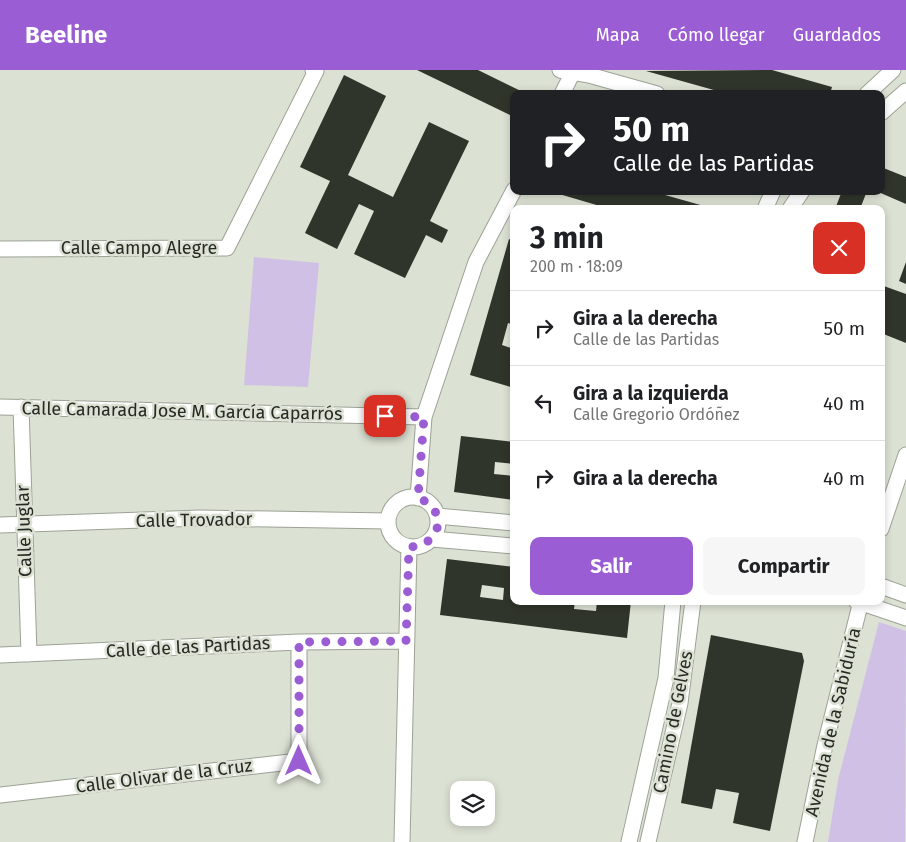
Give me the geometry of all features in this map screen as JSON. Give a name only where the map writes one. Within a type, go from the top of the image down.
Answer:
[{"type":"street","name":"Calle Campo Alegre","points":[[0,250],[227,248],[315,70]]},
{"type":"street","points":[[871,90],[892,70]]},
{"type":"street","points":[[563,90],[569,71],[643,90]]},
{"type":"street","points":[[885,109],[906,91]]},
{"type":"street","points":[[418,498],[424,417],[476,262],[510,211]]},
{"type":"street","name":"Calle Camarada Jose M. García Caparrós","points":[[0,407],[424,417]]},
{"type":"street","name":"Calle Juglar","points":[[20,407],[29,654]]},
{"type":"street","points":[[885,517],[906,455]]},
{"type":"street","points":[[409,497],[418,498],[430,504],[437,516],[436,532],[432,539],[417,547],[409,547],[396,541],[391,535],[388,520],[394,505],[409,497]]},
{"type":"street","points":[[437,516],[510,523]]},
{"type":"street","name":"Calle Trovador","points":[[0,525],[200,518],[388,520]]},
{"type":"street","points":[[432,539],[510,546]]},
{"type":"street","points":[[402,842],[409,547]]},
{"type":"street","points":[[885,587],[906,595]]},
{"type":"street","name":"Camino de Gelves","points":[[629,842],[666,678],[673,605]]},
{"type":"street","name":"Camino de Gelves","points":[[648,842],[680,703],[692,605]]},
{"type":"street","name":"Avenida de la Sabiduría","points":[[805,842],[825,746],[858,605]]},
{"type":"street","points":[[868,605],[906,618]]},
{"type":"street","name":"Calle de las Partidas","points":[[0,655],[299,642],[406,641]]},
{"type":"street","name":"Calle Olivar de la Cruz","points":[[0,795],[299,761],[299,642]]},
{"type":"shaded area","points":[[254,257],[319,263],[308,387],[244,385]]},
{"type":"shaded area","points":[[879,622],[906,631],[905,842],[828,842],[838,780]]},
{"type":"building","points":[[417,70],[478,70],[519,90],[510,90],[510,115]]},
{"type":"building","points":[[772,70],[832,87],[831,90],[714,90],[646,71]]},
{"type":"building","points":[[344,75],[386,96],[348,175],[393,197],[429,122],[469,141],[430,221],[448,230],[442,243],[426,235],[405,278],[354,254],[374,211],[359,204],[337,249],[305,233],[330,181],[300,167]]},
{"type":"building","points":[[885,169],[906,177],[906,204],[885,195]]},
{"type":"building","points":[[563,195],[665,195],[700,205],[596,205]]},
{"type":"building","points":[[840,195],[865,195],[862,205],[837,205]]},
{"type":"building","points":[[509,239],[510,324],[508,323],[502,345],[510,348],[510,387],[470,375]]},
{"type":"building","points":[[906,262],[906,284],[899,281]]},
{"type":"building","points":[[885,286],[906,294],[906,343],[885,335]]},
{"type":"building","points":[[461,436],[510,442],[510,464],[495,462],[494,474],[510,476],[510,499],[454,492]]},
{"type":"building","points":[[447,559],[510,567],[510,605],[574,605],[574,609],[596,611],[597,605],[631,605],[627,638],[440,615]],"holes":[[[482,585],[504,588],[503,600],[480,597]]]},
{"type":"building","points":[[711,635],[802,653],[804,661],[770,831],[733,823],[739,793],[716,789],[712,809],[681,803]]},
{"type":"route","points":[[299,761],[299,642],[406,641],[409,547],[417,547],[424,544],[432,539],[436,532],[438,521],[434,510],[430,504],[418,498],[424,417],[385,416]]}]
